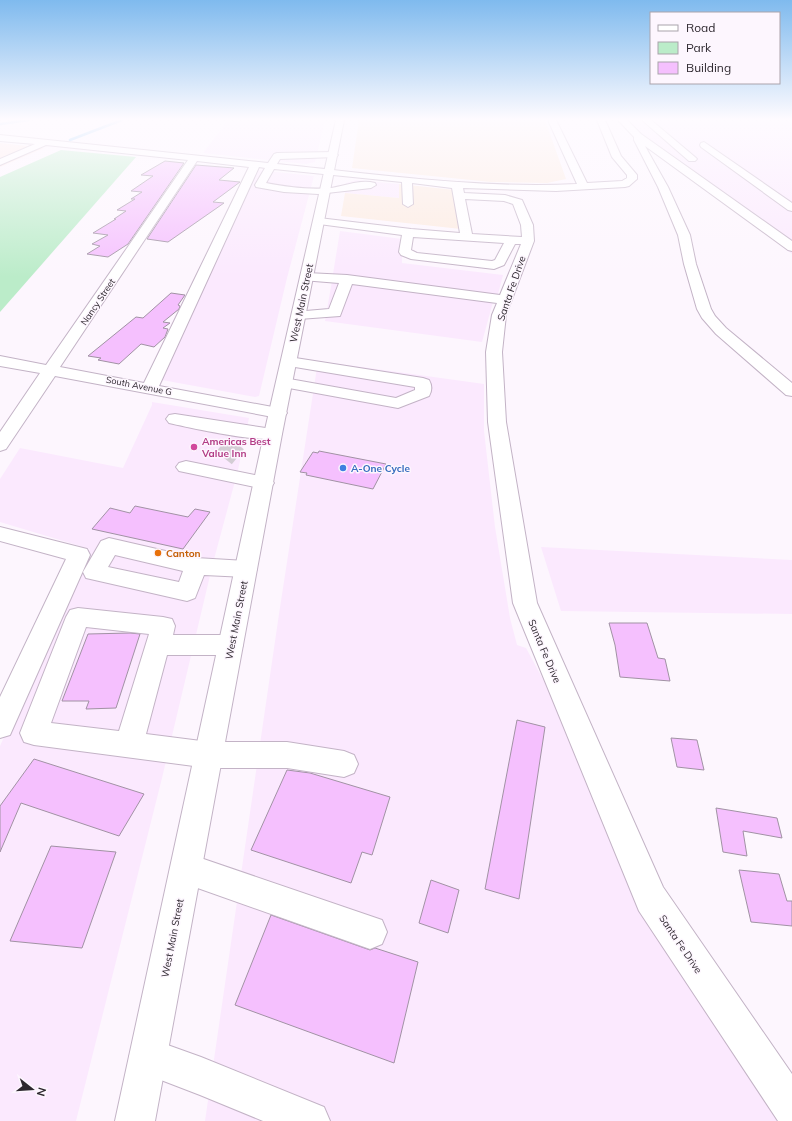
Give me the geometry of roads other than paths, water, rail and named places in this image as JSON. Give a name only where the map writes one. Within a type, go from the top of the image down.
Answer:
[{"type":"street","name":"Nancy Street","points":[[0,445],[184,172]]},
{"type":"street","points":[[150,388],[251,172]]},
{"type":"street","points":[[268,172],[260,185],[272,187],[329,173]]},
{"type":"street","points":[[322,172],[404,183],[448,191],[455,188],[625,184],[632,179],[632,175],[630,172]]},
{"type":"street","points":[[577,172],[582,183]]},
{"type":"street","points":[[655,172],[684,235],[690,264],[704,309],[709,318],[727,336],[792,391]]},
{"type":"street","points":[[688,172],[792,247]]},
{"type":"street","points":[[742,172],[792,208]]},
{"type":"street","points":[[329,173],[342,189],[358,184],[389,186],[404,183]]},
{"type":"street","name":"West Main Street","points":[[135,1121],[275,424],[329,173]]},
{"type":"street","points":[[541,187],[582,183],[604,175]]},
{"type":"street","points":[[404,183],[408,204]]},
{"type":"street","points":[[455,188],[467,238]]},
{"type":"street","name":"Santa Fe Drive","points":[[455,188],[518,202],[527,225],[497,295],[499,315],[494,352],[497,422],[525,603],[651,899],[792,1108]]},
{"type":"street","points":[[761,212],[792,236]]},
{"type":"street","points":[[319,221],[408,233],[519,241]]},
{"type":"street","points":[[408,233],[405,252],[415,256],[494,265],[500,262],[519,241]]},
{"type":"street","points":[[308,273],[334,269],[497,295]]},
{"type":"street","points":[[308,273],[347,279],[497,295]]},
{"type":"street","points":[[299,315],[335,313],[347,279]]},
{"type":"street","name":"South Avenue G","points":[[0,361],[150,388],[275,424]]},
{"type":"street","points":[[286,373],[422,383],[423,392],[398,403],[286,373]]},
{"type":"street","points":[[175,419],[241,437],[275,424]]},
{"type":"street","points":[[224,458],[220,466],[232,476]]},
{"type":"street","points":[[186,467],[264,483]]},
{"type":"street","points":[[0,534],[79,555],[0,726]]},
{"type":"street","points":[[196,566],[246,569]]},
{"type":"street","points":[[129,745],[163,626],[78,617],[34,732],[129,745],[209,754],[287,755],[344,764]]},
{"type":"street","points":[[158,645],[231,645]]},
{"type":"street","points":[[186,869],[370,932]]},
{"type":"street","points":[[148,1057],[310,1121]]},
{"type":"tunnel","points":[[224,458],[236,443]]},
{"type":"place","name":"Americas Best Value Inn","points":[[194,447]]},
{"type":"place","name":"A-One Cycle","points":[[343,468]]},
{"type":"place","name":"Canton","points":[[158,553]]}]
